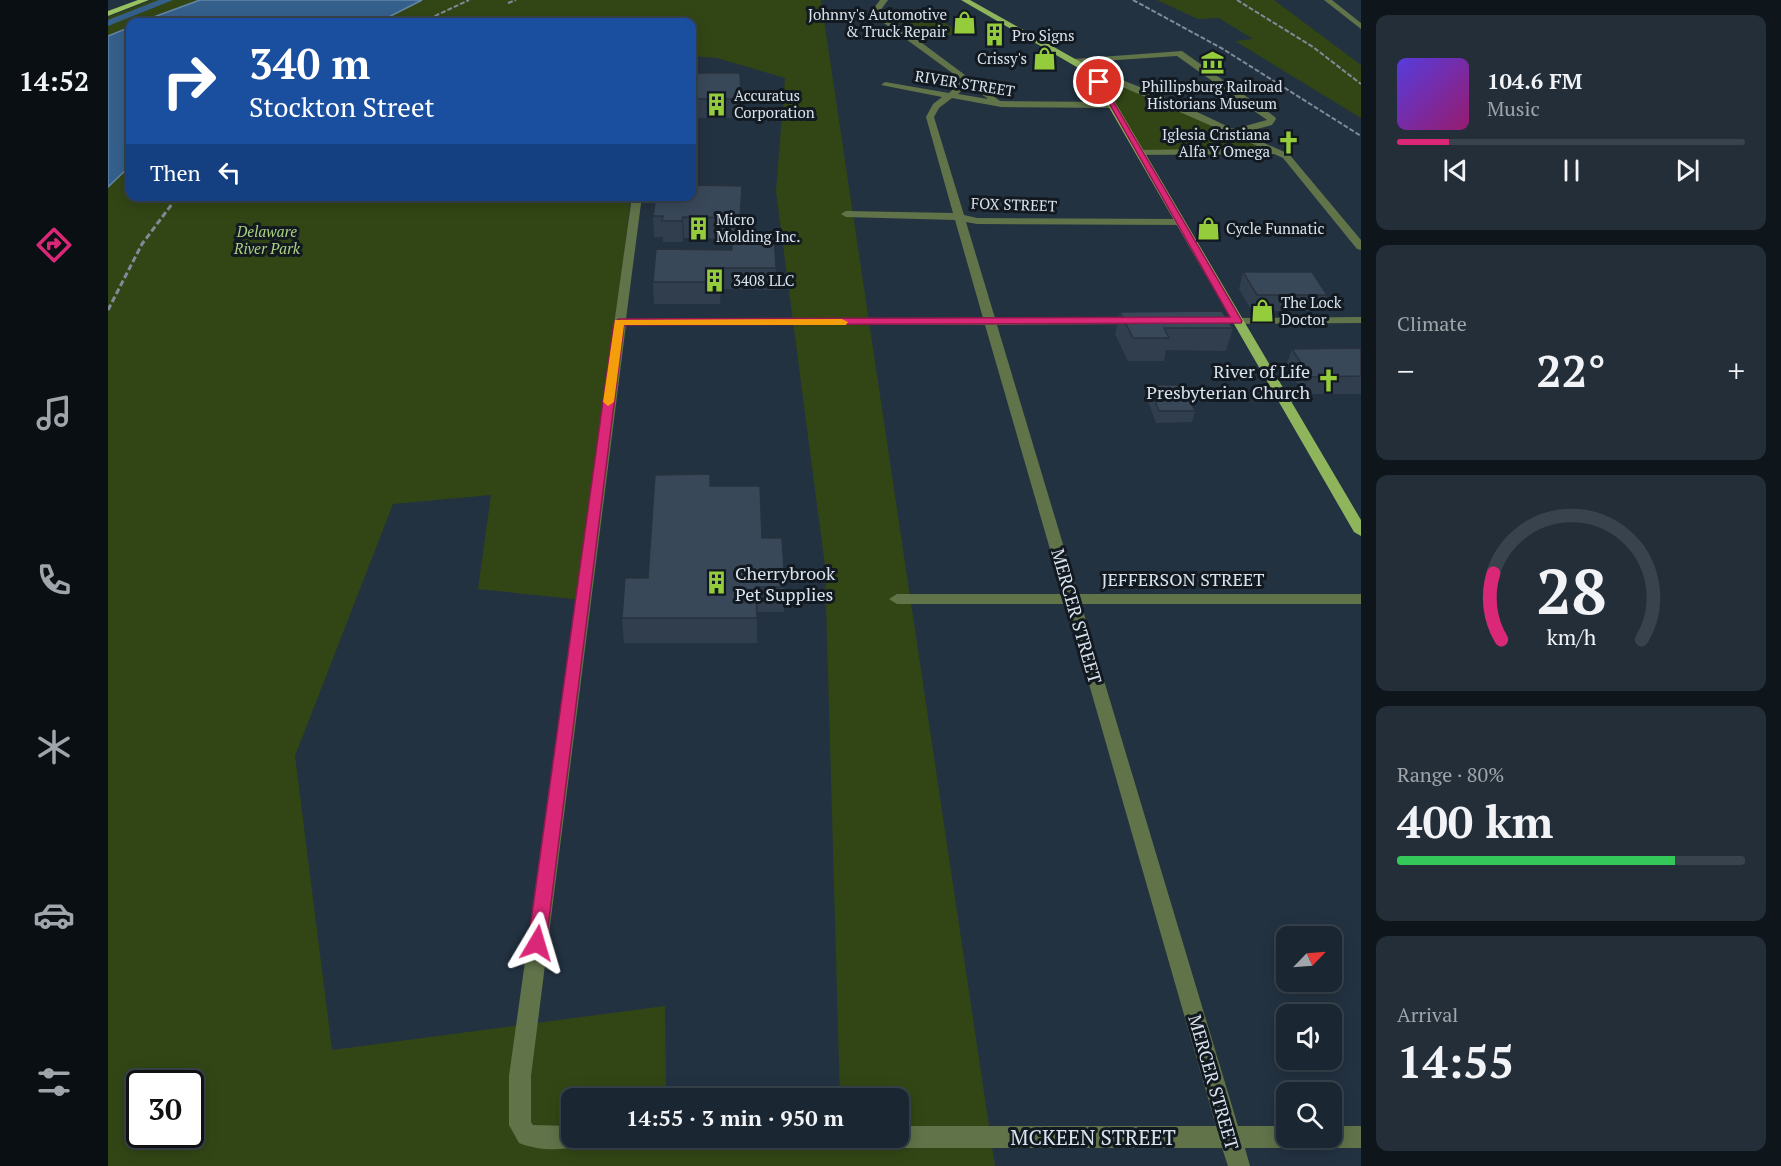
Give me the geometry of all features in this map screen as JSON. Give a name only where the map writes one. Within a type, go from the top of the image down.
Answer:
[{"type":"highway","points":[[108,14],[145,0]]},
{"type":"main road","points":[[965,0],[1090,71],[1180,222],[1231,321],[1361,532]]},
{"type":"street","points":[[884,0],[876,11],[880,16],[1001,105]]},
{"type":"street","points":[[1328,0],[1361,27]]},
{"type":"street","points":[[1073,61],[1179,53],[1272,119],[1269,123],[1233,132]]},
{"type":"street","points":[[1090,71],[1129,85],[1278,151],[1299,168],[1361,247]]},
{"type":"street","name":"MERCER STREET","points":[[967,80],[933,110],[930,117],[1239,1166]]},
{"type":"street","name":"RIVER STREET","points":[[885,85],[1001,105],[1112,105]]},
{"type":"street","points":[[1140,153],[1278,151]]},
{"type":"street","points":[[561,1137],[543,1138],[527,1135],[523,1130],[520,1125],[518,1108],[520,1076],[636,201]]},
{"type":"street","name":"FOX STREET","points":[[846,214],[958,217],[977,221],[1180,222]]},
{"type":"street","points":[[1231,321],[1361,320]]},
{"type":"street","points":[[619,322],[1156,321]]},
{"type":"street","name":"JEFFERSON STREET","points":[[897,599],[1361,599]]},
{"type":"street","name":"MCKEEN STREET","points":[[909,1137],[1276,1137]]},
{"type":"street","points":[[1342,1137],[1361,1137]]},
{"type":"green space","points":[[152,0],[200,0],[151,18],[126,18],[126,29],[108,36],[108,17]]},
{"type":"green space","name":"Delaware River Park","points":[[412,0],[821,0],[995,1166],[108,1166],[108,187],[126,170],[126,201],[631,201],[583,600],[478,589],[491,495],[393,504],[295,756],[332,1050],[665,1006],[666,1088],[561,1088],[561,1148],[909,1148],[909,1088],[840,1088],[825,566],[776,191],[785,78],[717,58],[696,56],[696,18],[383,18]]},
{"type":"green space","points":[[1157,0],[1274,0],[1361,65],[1361,118],[1235,41],[1253,39],[1219,18],[1198,19]]},
{"type":"green space","points":[[929,14],[962,33],[920,39],[895,20]]},
{"type":"green space","points":[[1090,71],[1278,151],[1140,153]]},
{"type":"water","points":[[200,0],[422,0],[387,18],[151,18]]},
{"type":"water","points":[[126,29],[126,170],[108,187],[108,36]]},
{"type":"building","points":[[696,73],[740,73],[741,99],[696,99]]},
{"type":"building","points":[[696,185],[742,186],[740,218],[683,217],[682,221],[662,221],[663,216],[653,216],[655,201],[696,201]]},
{"type":"building","points":[[732,234],[774,234],[776,268],[721,268],[720,282],[653,282],[656,249],[732,250]]},
{"type":"building","points":[[1243,272],[1312,272],[1327,295],[1257,295]]},
{"type":"building","points":[[1222,311],[1233,328],[1164,328],[1169,338],[1133,338],[1120,312]]},
{"type":"building","points":[[1361,348],[1361,376],[1310,377],[1292,349]]},
{"type":"building","points":[[1149,385],[1182,385],[1195,411],[1159,411]]},
{"type":"building","name":"Cherrybrook Pet Supplies","points":[[710,474],[710,486],[760,486],[762,538],[782,538],[785,587],[756,587],[757,618],[622,618],[625,578],[648,578],[655,475]]},
{"type":"waterway","points":[[108,23],[168,0]]},
{"type":"railway","points":[[431,18],[469,0]]},
{"type":"railway","points":[[508,3],[516,0]]},
{"type":"railway","points":[[1133,0],[1223,49],[1361,136]]},
{"type":"railway","points":[[1237,0],[1313,47],[1361,84]]},
{"type":"railway","points":[[108,310],[142,244],[174,201]]},
{"type":"slow traffic","points":[[608,402],[619,322],[842,322]]},
{"type":"place","name":"Johnny's Automotive & Truck Repair","points":[[965,23]]},
{"type":"place","name":"Pro Signs","points":[[994,35]]},
{"type":"place","name":"Crissy's","points":[[1045,58]]},
{"type":"place","name":"Phillipsburg Railroad Historians Museum","points":[[1212,62]]},
{"type":"place","name":"Accuratus Corporation","points":[[716,104]]},
{"type":"place","name":"Iglesia Cristiana Alfa Y Omega","points":[[1288,143]]},
{"type":"place","name":"Micro Molding Inc.","points":[[698,228]]},
{"type":"place","name":"Cycle Funnatic","points":[[1208,228]]},
{"type":"place","name":"3408 LLC","points":[[715,280]]},
{"type":"place","name":"The Lock Doctor","points":[[1263,311]]},
{"type":"place","name":"River of Life Presbyterian Church","points":[[1328,381]]},
{"type":"place","name":"Cherrybrook Pet Supplies","points":[[717,583]]},
{"type":"route","points":[[537,943],[619,322],[1237,321],[1099,82]]}]
